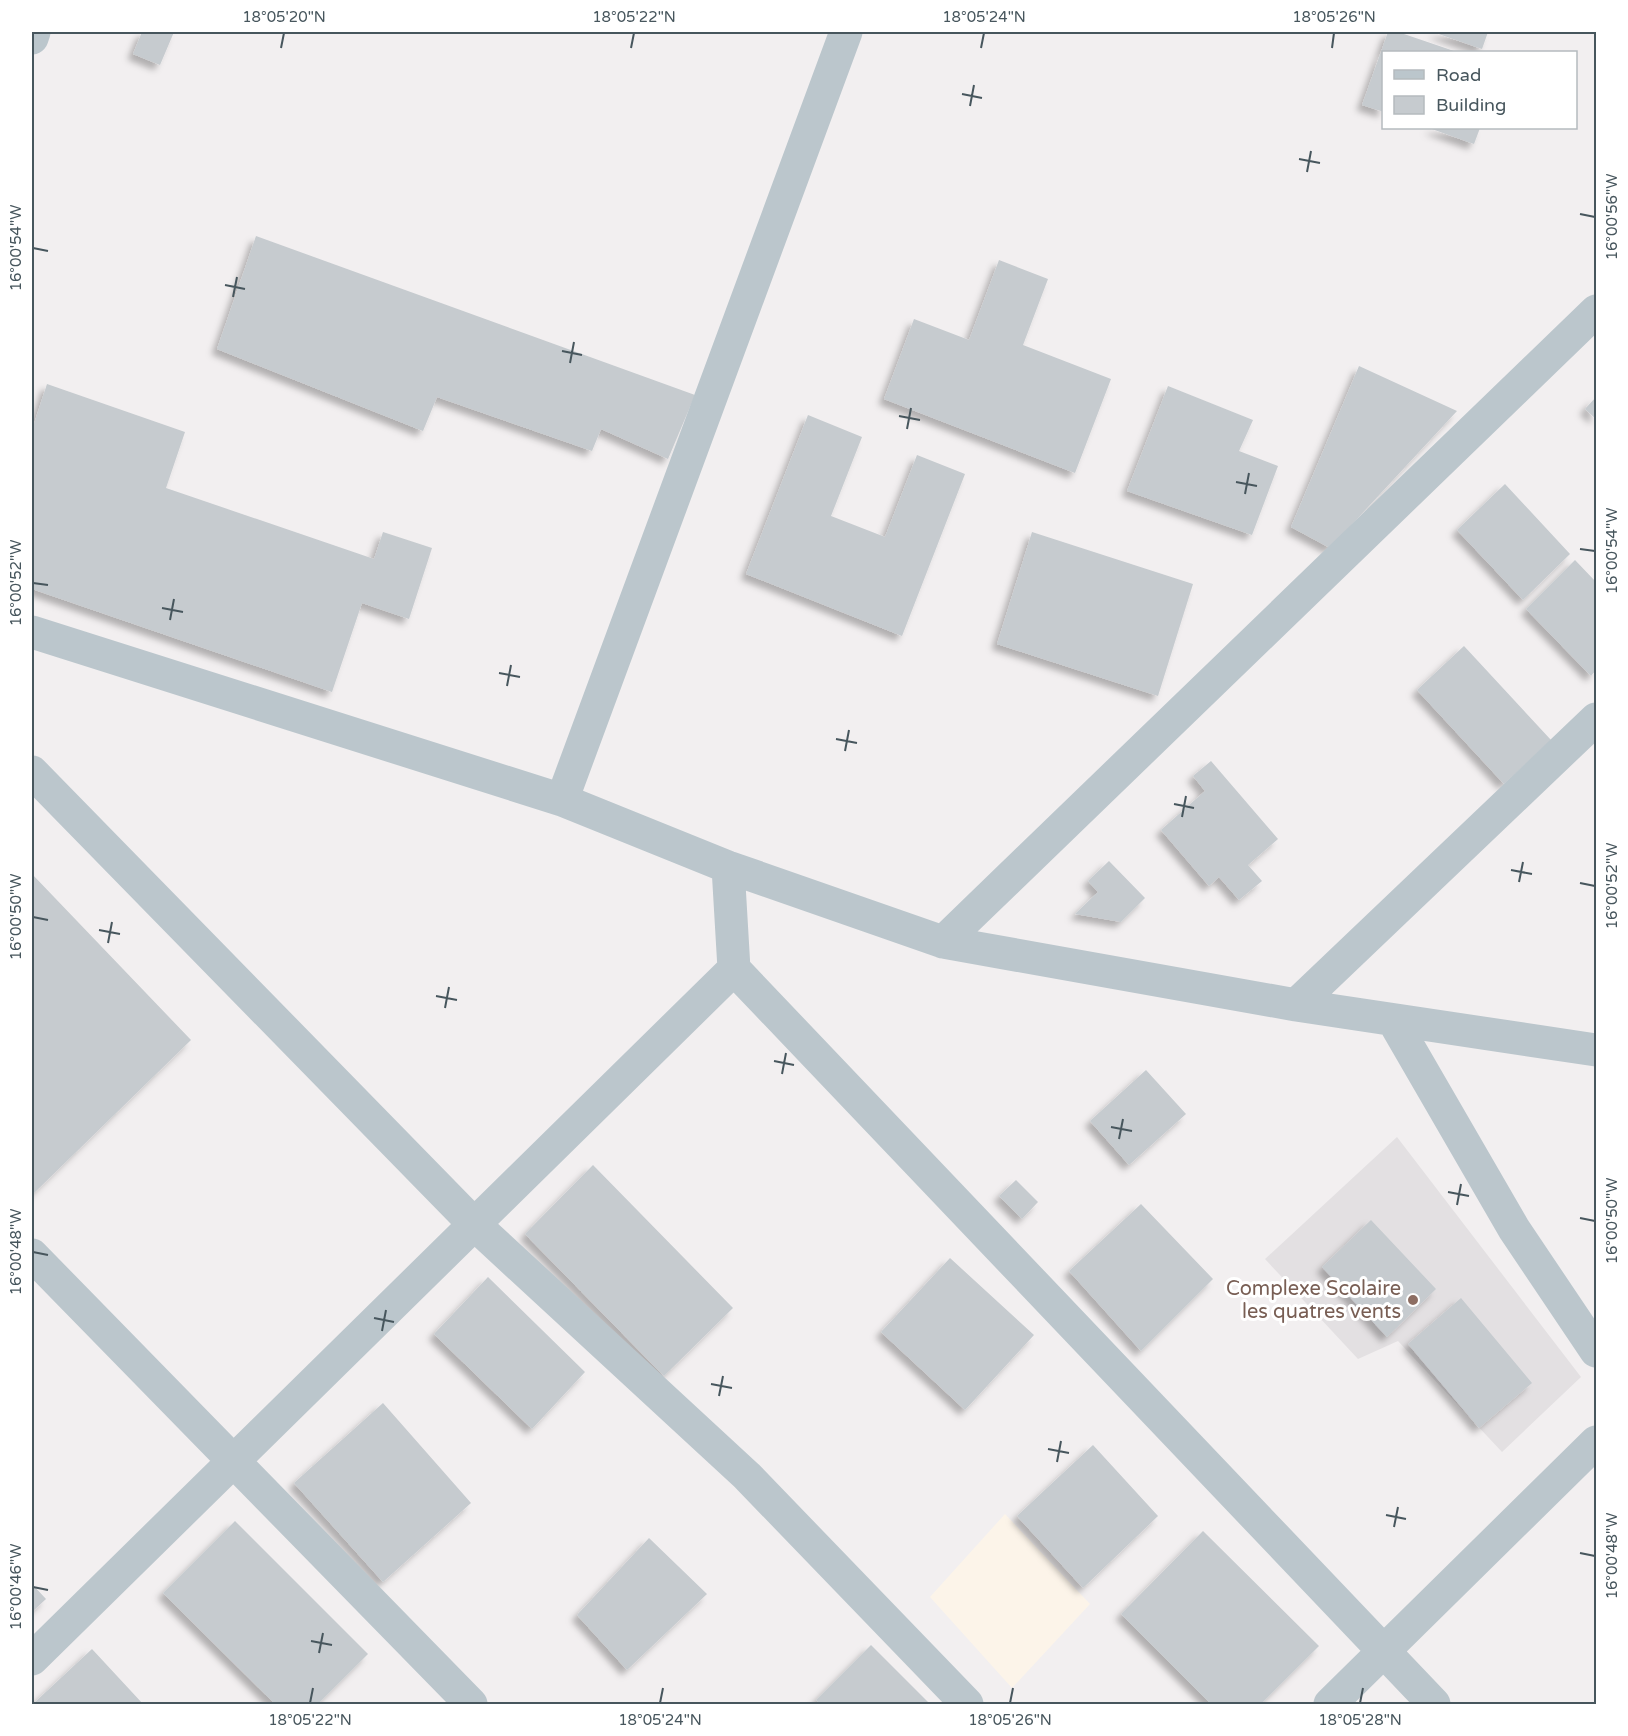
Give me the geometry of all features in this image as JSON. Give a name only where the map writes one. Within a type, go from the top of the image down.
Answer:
[{"type":"street","points":[[32,38],[34,32]]},
{"type":"street","points":[[562,800],[846,32]]},
{"type":"street","points":[[943,942],[1596,311]]},
{"type":"street","points":[[32,632],[562,800],[728,867],[943,942],[1296,1005],[1596,1050]]},
{"type":"street","points":[[1296,1005],[1596,719]]},
{"type":"street","points":[[32,772],[474,1224],[747,1476],[967,1704]]},
{"type":"street","points":[[728,867],[734,969],[1434,1704]]},
{"type":"street","points":[[32,1659],[734,969]]},
{"type":"street","points":[[1393,1020],[1514,1229],[1596,1350]]},
{"type":"street","points":[[32,1255],[471,1704]]},
{"type":"street","points":[[1330,1704],[1596,1442]]},
{"type":"shaded area","name":"Complexe Scolaire les quatres vents","points":[[1397,1137],[1581,1377],[1502,1452],[1398,1341],[1358,1359],[1265,1259]]},
{"type":"shaded area","points":[[1005,1514],[1090,1604],[1012,1688],[930,1597]]},
{"type":"building","points":[[142,32],[174,32],[160,65],[133,54]]},
{"type":"building","points":[[1388,32],[1398,32],[1454,51],[1382,51],[1382,111],[1362,105]]},
{"type":"building","points":[[1433,32],[1488,32],[1482,49]]},
{"type":"building","points":[[1432,129],[1480,129],[1474,144]]},
{"type":"building","points":[[256,236],[695,395],[668,459],[601,429],[592,451],[437,397],[423,431],[217,349]]},
{"type":"building","points":[[999,260],[1048,279],[1023,345],[1111,379],[1075,473],[884,399],[914,319],[969,340]]},
{"type":"building","points":[[1359,366],[1457,411],[1330,548],[1291,527]]},
{"type":"building","points":[[47,384],[185,432],[166,488],[374,559],[383,532],[432,548],[409,619],[362,603],[332,692],[32,589],[32,430]]},
{"type":"building","points":[[1168,386],[1253,420],[1239,451],[1278,466],[1252,535],[1127,491]]},
{"type":"building","points":[[1596,397],[1596,419],[1585,409]]},
{"type":"building","points":[[808,415],[862,437],[831,516],[885,537],[917,455],[965,474],[902,636],[746,574]]},
{"type":"building","points":[[1505,484],[1570,554],[1523,600],[1457,530]]},
{"type":"building","points":[[1032,532],[1193,584],[1158,696],[997,644]]},
{"type":"building","points":[[1575,560],[1596,582],[1596,670],[1591,676],[1526,609]]},
{"type":"building","points":[[1464,646],[1551,740],[1504,784],[1417,690]]},
{"type":"building","points":[[1211,761],[1278,839],[1248,865],[1262,881],[1239,900],[1219,877],[1209,886],[1161,830],[1205,791],[1193,776]]},
{"type":"building","points":[[1109,861],[1145,898],[1121,922],[1075,914],[1098,892],[1088,881]]},
{"type":"building","points":[[32,874],[191,1040],[32,1195]]},
{"type":"building","points":[[1146,1070],[1186,1114],[1129,1165],[1090,1121]]},
{"type":"building","points":[[593,1165],[733,1308],[664,1376],[525,1234]]},
{"type":"building","points":[[1016,1180],[1038,1202],[1022,1219],[999,1196]]},
{"type":"building","points":[[1141,1204],[1213,1279],[1141,1351],[1069,1271]]},
{"type":"building","points":[[1371,1220],[1436,1289],[1387,1337],[1322,1267]]},
{"type":"building","points":[[950,1258],[1034,1335],[965,1410],[881,1332]]},
{"type":"building","points":[[488,1277],[585,1372],[532,1429],[434,1334]]},
{"type":"building","points":[[1461,1298],[1532,1383],[1479,1428],[1408,1344]]},
{"type":"building","points":[[383,1403],[471,1503],[383,1582],[294,1483]]},
{"type":"building","points":[[1093,1445],[1158,1516],[1083,1588],[1017,1516]]},
{"type":"building","points":[[235,1521],[368,1654],[318,1704],[275,1704],[163,1593]]},
{"type":"building","points":[[1203,1531],[1319,1646],[1261,1704],[1211,1704],[1121,1614]]},
{"type":"building","points":[[649,1538],[707,1594],[627,1670],[577,1615]]},
{"type":"building","points":[[32,1584],[46,1599],[32,1612]]},
{"type":"building","points":[[871,1645],[930,1704],[820,1704],[816,1700]]},
{"type":"building","points":[[92,1649],[143,1704],[33,1704]]},
{"type":"place","name":"Complexe Scolaire les quatres vents","points":[[1413,1300]]}]
